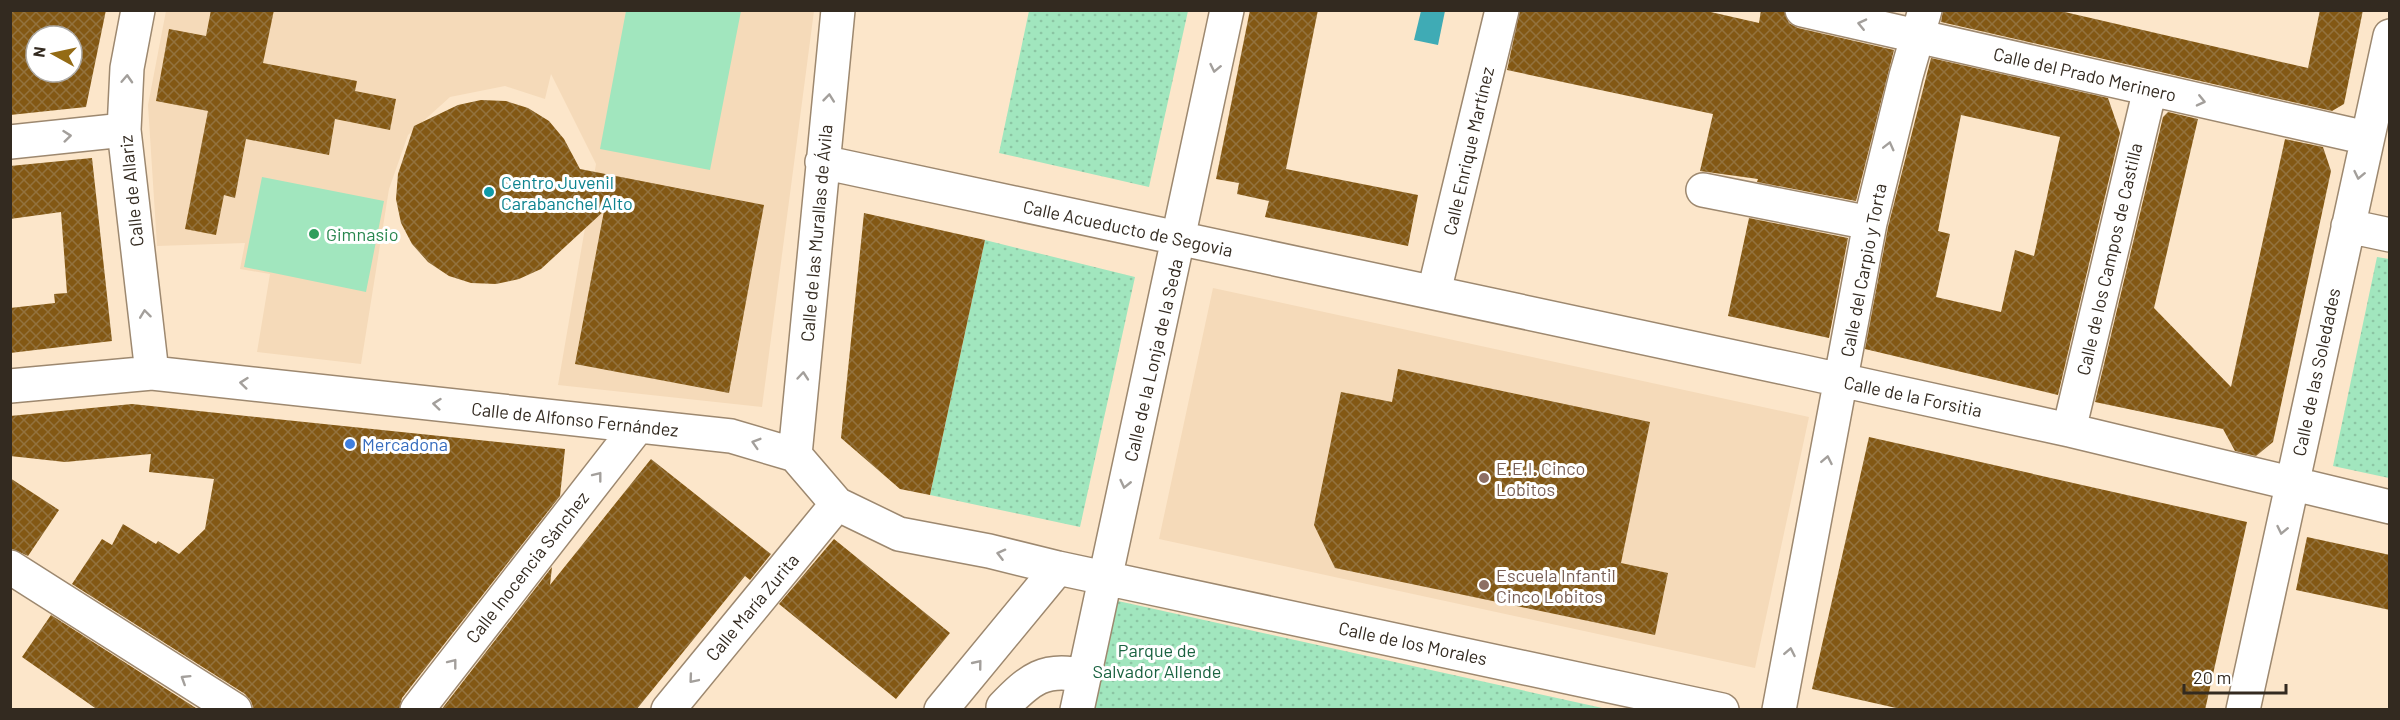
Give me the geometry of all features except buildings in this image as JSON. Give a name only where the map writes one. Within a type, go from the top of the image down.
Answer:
[{"type":"street","name":"Calle de Allariz","points":[[138,10],[127,68],[124,130],[152,373]]},
{"type":"street","name":"Calle de las Murallas de Ávila","points":[[795,455],[838,10]]},
{"type":"street","name":"Calle de la Lonja de la Seda","points":[[1077,710],[1104,576],[1180,239],[1227,10]]},
{"type":"street","name":"Calle Enrique Martínez","points":[[1434,292],[1502,10]]},
{"type":"street","name":"Calle del Prado Merinero","points":[[1802,10],[1922,23],[2150,89],[2367,138]]},
{"type":"street","name":"Calle del Carpio y Torta","points":[[1779,710],[1870,224],[1906,76],[1922,23]]},
{"type":"street","name":"Calle de las Soledades","points":[[2243,710],[2390,36]]},
{"type":"street","name":"Calle de los Campos de Castilla","points":[[2069,430],[2150,89]]},
{"type":"street","points":[[10,142],[124,130]]},
{"type":"street","name":"Calle Acueducto de Segovia","points":[[822,162],[1434,292]]},
{"type":"street","points":[[1703,190],[1870,224]]},
{"type":"street","points":[[2348,226],[2390,235]]},
{"type":"street","name":"Calle de la Forsitia","points":[[1434,292],[2069,430],[2390,507]]},
{"type":"street","name":"Calle de Alfonso Fernández","points":[[10,386],[152,373],[731,436],[795,455]]},
{"type":"street","name":"Calle Inocencia Sánchez","points":[[417,710],[638,426]]},
{"type":"street","points":[[795,455],[837,504],[899,534],[1104,576]]},
{"type":"street","name":"Calle María Zurita","points":[[668,710],[837,504]]},
{"type":"street","points":[[10,567],[235,710]]},
{"type":"street","points":[[941,710],[1058,568]]},
{"type":"street","name":"Calle de los Morales","points":[[1104,576],[1722,710]]},
{"type":"street","points":[[1003,707],[1024,686],[1046,674],[1064,671],[1084,676]]},
{"type":"shaded area","points":[[166,11],[814,11],[762,407],[558,385],[596,164],[551,74],[545,99],[505,86],[450,97],[408,135],[389,189],[361,364],[257,352],[270,274],[240,269],[245,243],[157,246],[148,105]]},
{"type":"shaded area","name":"E.E.I. Cinco Lobitos","points":[[1213,288],[1809,417],[1755,668],[1159,539]]},
{"type":"green space","points":[[626,11],[741,11],[710,170],[600,149]]},
{"type":"green space","points":[[1029,11],[1188,11],[1149,187],[999,153]]},
{"type":"green space","name":"Gimnasio","points":[[262,177],[384,201],[366,292],[244,267]]},
{"type":"green space","points":[[985,240],[1135,277],[1080,527],[930,495]]},
{"type":"green space","points":[[2377,257],[2389,259],[2389,478],[2333,466]]},
{"type":"green space","name":"Parque de Salvador Allende","points":[[1118,601],[1607,709],[1093,710]]},
{"type":"water","points":[[1421,11],[1445,11],[1438,45],[1414,40]]},
{"type":"place","name":"Centro Juvenil Carabanchel Alto","points":[[489,192]]},
{"type":"place","name":"Gimnasio","points":[[314,234]]},
{"type":"place","name":"Mercadona","points":[[350,444]]},
{"type":"place","name":"E.E.I. Cinco Lobitos","points":[[1484,478]]},
{"type":"place","name":"Escuela Infantil Cinco Lobitos","points":[[1484,585]]}]
